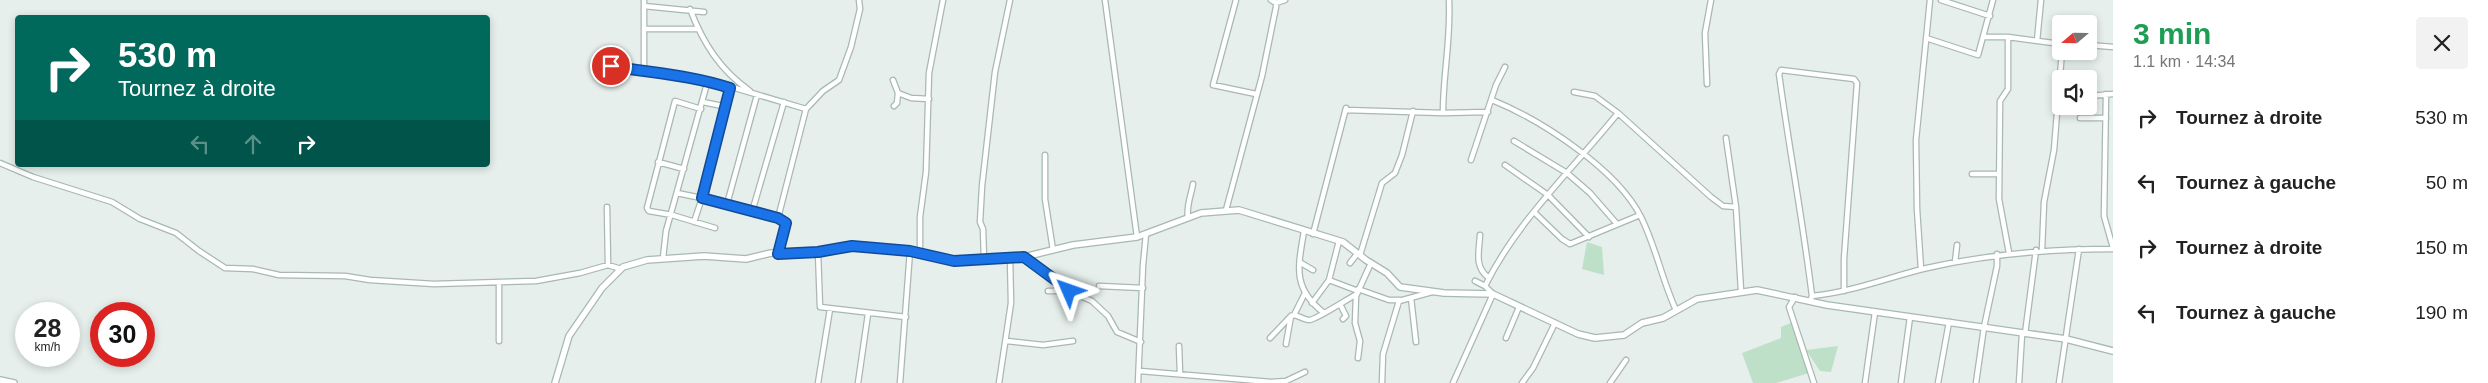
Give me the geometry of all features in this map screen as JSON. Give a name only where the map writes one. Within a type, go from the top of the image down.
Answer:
[{"type":"street","points":[[778,218],[806,108],[823,90],[838,80],[851,47],[860,10],[859,0]]},
{"type":"street","points":[[920,254],[930,73],[943,0]]},
{"type":"street","points":[[984,259],[983,229],[980,222],[982,186],[995,72],[1010,0]]},
{"type":"street","points":[[1105,0],[1137,237]]},
{"type":"street","points":[[1236,0],[1213,85],[1256,94]]},
{"type":"street","points":[[1226,210],[1271,36],[1274,1],[1285,0]]},
{"type":"street","points":[[1443,114],[1443,84],[1450,29],[1449,0]]},
{"type":"street","points":[[1707,84],[1704,33],[1712,0]]},
{"type":"street","points":[[1921,270],[1917,209],[1916,140],[1930,0]]},
{"type":"street","points":[[1941,0],[1990,16]]},
{"type":"street","points":[[1926,38],[1976,56],[1979,53],[1984,37],[1993,0]]},
{"type":"street","points":[[2037,41],[2041,0]]},
{"type":"street","points":[[644,71],[644,3],[704,12]]},
{"type":"street","points":[[690,9],[697,29],[717,61],[735,81],[755,94]]},
{"type":"street","points":[[644,29],[697,29]]},
{"type":"street","points":[[1984,37],[2008,37],[2052,43]]},
{"type":"street","points":[[2008,37],[2008,89],[2000,101],[1999,199],[2009,253]]},
{"type":"street","points":[[2098,46],[2113,47]]},
{"type":"street","points":[[611,66],[708,80],[730,88],[806,108]]},
{"type":"street","points":[[1471,160],[1496,85],[1505,67]]},
{"type":"street","points":[[1811,299],[1798,191],[1786,133],[1778,74],[1781,70],[1854,79],[1858,83],[1844,259],[1844,291]]},
{"type":"street","points":[[663,258],[666,231],[708,80]]},
{"type":"street","points":[[893,80],[898,93],[897,103],[894,106]]},
{"type":"street","points":[[694,222],[730,88]]},
{"type":"street","points":[[1574,92],[1595,96],[1618,113],[1710,197],[1723,206],[1736,208]]},
{"type":"street","points":[[898,93],[910,98],[929,99]]},
{"type":"street","points":[[727,204],[755,94]]},
{"type":"street","points":[[1811,299],[1921,270],[1997,254],[2036,250],[2113,248],[2104,216],[2106,94]]},
{"type":"street","points":[[2097,95],[2113,94]]},
{"type":"street","points":[[1492,100],[1518,111],[1582,154],[1619,187],[1640,215],[1676,310]]},
{"type":"street","points":[[701,109],[675,101],[647,208],[648,211],[672,215],[715,228]]},
{"type":"street","points":[[703,102],[726,107]]},
{"type":"street","points":[[752,212],[784,102]]},
{"type":"street","points":[[1313,234],[1346,108],[1443,114],[1488,112]]},
{"type":"street","points":[[1350,263],[1358,255],[1382,183],[1395,172],[1402,156],[1413,111]]},
{"type":"street","points":[[1485,286],[1548,195],[1618,113]]},
{"type":"street","points":[[2042,250],[2044,202],[2054,150],[2058,115]]},
{"type":"street","points":[[2080,118],[2106,118]]},
{"type":"street","points":[[1726,138],[1736,208],[1741,291]]},
{"type":"street","points":[[1514,141],[1567,173],[1590,193],[1617,224]]},
{"type":"street","points":[[1045,156],[1045,199],[1053,250]]},
{"type":"street","points":[[658,162],[684,169]]},
{"type":"street","points":[[0,163],[33,177],[112,202],[140,219],[176,232],[198,251],[225,268],[248,269],[279,275],[345,276],[398,282],[499,282],[557,278],[608,265],[621,269]]},
{"type":"street","points":[[1505,165],[1548,195],[1589,237]]},
{"type":"street","points":[[1972,174],[1999,174]]},
{"type":"street","points":[[1188,218],[1186,208],[1193,184]]},
{"type":"street","points":[[677,192],[778,218],[786,223],[778,254]]},
{"type":"street","points":[[607,206],[608,265]]},
{"type":"street","points":[[555,383],[569,336],[602,288],[621,269],[630,264],[663,258],[709,256],[735,259],[818,252],[852,246],[910,251],[954,261],[1024,257],[1053,250],[1137,237],[1188,218],[1218,210],[1248,212],[1339,241],[1348,245],[1358,255],[1390,275],[1400,287],[1401,300],[1385,346],[1382,383]]},
{"type":"street","points":[[1535,213],[1570,244],[1640,215]]},
{"type":"street","points":[[1304,231],[1299,277],[1305,293],[1324,313]]},
{"type":"street","points":[[1138,383],[1143,288],[1142,265],[1146,234]]},
{"type":"street","points":[[1480,235],[1478,265],[1481,272],[1489,278]]},
{"type":"street","points":[[1312,302],[1329,280],[1339,241]]},
{"type":"street","points":[[1955,262],[1957,245]]},
{"type":"street","points":[[2059,383],[2066,340],[2068,309],[2079,249]]},
{"type":"street","points":[[2019,383],[2023,334],[2036,250]]},
{"type":"street","points":[[900,383],[910,251]]},
{"type":"street","points":[[818,252],[820,307],[906,317]]},
{"type":"street","points":[[1976,383],[1984,327],[1997,266],[1997,254]]},
{"type":"street","points":[[999,383],[1007,341],[1011,303],[1010,257]]},
{"type":"street","points":[[1024,257],[1058,282],[1067,284],[1069,291]]},
{"type":"street","points":[[1301,263],[1313,270]]},
{"type":"street","points":[[1358,358],[1360,341],[1355,323],[1358,291],[1371,263]]},
{"type":"street","points":[[1329,280],[1389,300],[1401,300],[1433,292]]},
{"type":"street","points":[[1475,281],[1485,286],[1493,294],[1586,337],[1624,335],[1642,323],[1658,320],[1697,299],[1741,291],[1769,290],[1795,297],[1875,312],[2066,340],[2113,351]]},
{"type":"street","points":[[499,282],[499,342]]},
{"type":"street","points":[[1099,286],[1143,288]]},
{"type":"street","points":[[1400,287],[1433,292],[1493,294]]},
{"type":"street","points":[[1048,291],[1069,291],[1092,301],[1108,316],[1117,332],[1141,342]]},
{"type":"street","points":[[1293,316],[1309,320],[1318,318],[1358,291]]},
{"type":"street","points":[[1286,344],[1293,316],[1305,293]]},
{"type":"street","points":[[1453,383],[1493,294]]},
{"type":"street","points":[[1795,297],[1789,307],[1814,383]]},
{"type":"street","points":[[1411,298],[1416,342]]},
{"type":"street","points":[[1340,304],[1346,316],[1343,319]]},
{"type":"street","points":[[1506,338],[1519,307]]},
{"type":"street","points":[[818,383],[830,309]]},
{"type":"street","points":[[1865,383],[1875,312]]},
{"type":"street","points":[[858,383],[868,314]]},
{"type":"street","points":[[1270,338],[1293,316]]},
{"type":"street","points":[[1901,383],[1910,317]]},
{"type":"street","points":[[1938,383],[1949,322]]},
{"type":"street","points":[[1522,383],[1541,353],[1555,323]]},
{"type":"street","points":[[1007,341],[1043,345],[1073,341]]},
{"type":"street","points":[[1179,346],[1180,374]]},
{"type":"street","points":[[1610,383],[1626,360]]},
{"type":"street","points":[[1140,370],[1272,382],[1286,381],[1305,372]]},
{"type":"street","points":[[0,380],[14,383]]},
{"type":"green space","points":[[1587,242],[1602,247],[1604,275],[1582,269]]},
{"type":"green space","points":[[1791,323],[1809,373],[1776,383],[1753,383],[1742,353],[1781,338],[1781,327]]},
{"type":"green space","points":[[1838,346],[1831,372],[1820,371],[1806,350]]},
{"type":"route","points":[[611,66],[669,76],[687,76],[708,80],[730,88],[702,198],[778,218],[786,223],[778,254],[818,252],[852,246],[910,251],[954,261],[1024,257],[1047,271],[1058,282],[1067,284],[1069,291]]}]
